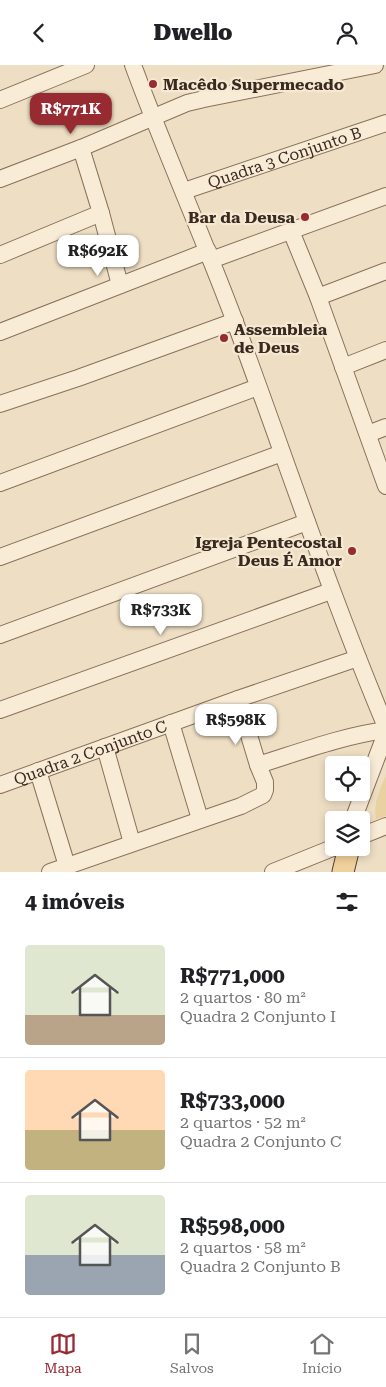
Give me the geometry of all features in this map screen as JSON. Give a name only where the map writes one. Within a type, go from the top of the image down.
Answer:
[{"type":"street","points":[[0,100],[86,65]]},
{"type":"street","points":[[134,65],[235,321],[331,591],[386,730],[356,811]]},
{"type":"street","points":[[0,179],[81,148],[186,103],[375,65]]},
{"type":"street","name":"Quadra 3 Conjunto B","points":[[184,191],[386,123]]},
{"type":"street","points":[[81,148],[120,285]]},
{"type":"street","points":[[0,331],[120,285],[291,231],[386,197]]},
{"type":"street","points":[[0,255],[101,213]]},
{"type":"street","points":[[291,231],[318,297],[386,486]]},
{"type":"street","points":[[318,297],[386,271]]},
{"type":"street","points":[[0,404],[235,321]]},
{"type":"street","points":[[343,367],[386,351]]},
{"type":"street","points":[[0,483],[258,387]]},
{"type":"street","points":[[368,434],[386,427]]},
{"type":"street","points":[[0,557],[282,453]]},
{"type":"street","points":[[0,635],[307,522]]},
{"type":"street","points":[[0,710],[331,591]]},
{"type":"street","name":"Quadra 2 Conjunto C","points":[[0,785],[358,658]]},
{"type":"street","points":[[50,872],[254,800],[263,795],[265,782],[238,699]]},
{"type":"street","points":[[171,723],[200,819]]},
{"type":"street","points":[[258,765],[325,743],[386,730]]},
{"type":"street","points":[[105,747],[132,843]]},
{"type":"street","points":[[38,771],[67,866]]},
{"type":"street","points":[[370,832],[386,826]]},
{"type":"street","points":[[273,872],[346,858]]},
{"type":"sand","points":[[386,775],[386,816],[376,819],[376,802]]},
{"type":"place","name":"Macêdo Supermecado","points":[[153,84]]},
{"type":"place","name":"Bar da Deusa","points":[[305,217]]},
{"type":"place","name":"Assembleia de Deus","points":[[224,338]]},
{"type":"place","name":"Igreja Pentecostal Deus É Amor","points":[[352,551]]}]
